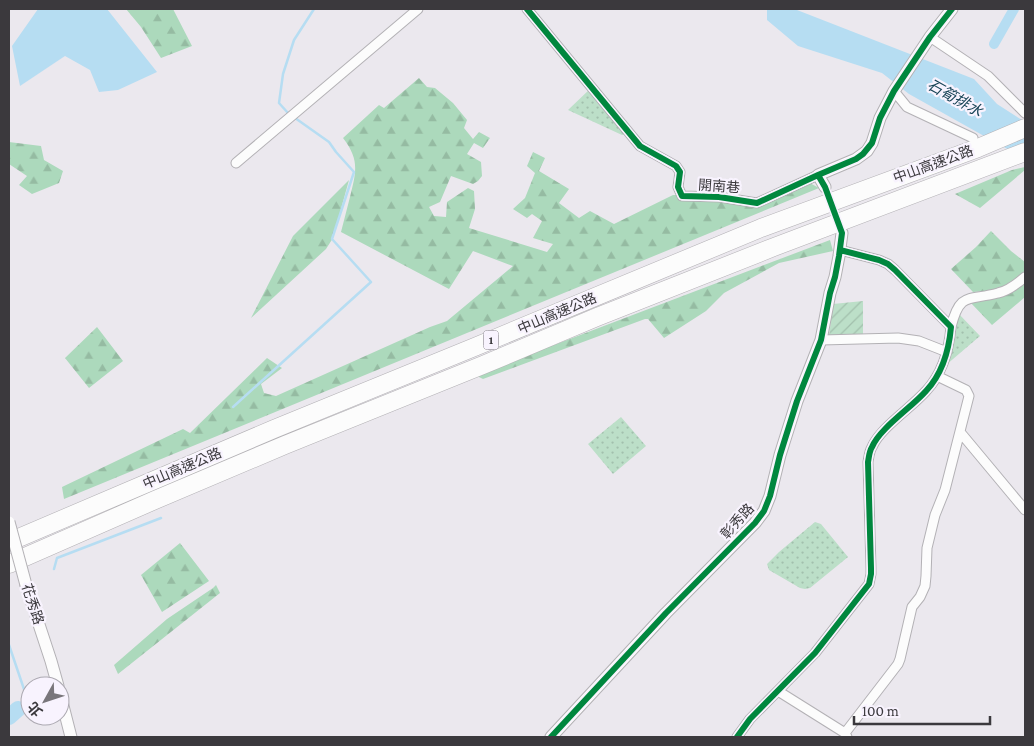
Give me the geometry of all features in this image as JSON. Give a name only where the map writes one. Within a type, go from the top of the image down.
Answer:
[{"type":"highway","name":"中山高速公路","points":[[9,542],[274,429],[761,228],[975,143],[1025,128]]},
{"type":"highway","name":"中山高速公路","points":[[9,564],[277,448],[597,317],[774,247],[1025,152]]},
{"type":"street","points":[[236,163],[418,9]]},
{"type":"street","name":"開南巷","points":[[527,9],[640,146],[676,166],[680,172],[678,187],[682,196],[719,197],[758,203],[856,159],[867,151],[872,143],[880,118],[894,91],[930,37],[952,9]]},
{"type":"street","points":[[930,37],[988,76],[1025,112]]},
{"type":"street","points":[[894,91],[907,107],[975,143]]},
{"type":"street","points":[[818,175],[825,187]]},
{"type":"street","name":"彰秀路","points":[[551,737],[764,511],[797,401],[821,340],[842,233]]},
{"type":"street","points":[[840,250],[888,264],[951,327]]},
{"type":"street","points":[[736,737],[750,719],[815,653],[869,584],[872,574],[869,455],[879,435],[926,392],[937,376],[947,352],[956,310],[965,300],[998,293],[1025,277]]},
{"type":"street","points":[[821,340],[898,338],[919,341],[947,352]]},
{"type":"street","points":[[778,691],[846,735],[898,664],[912,607],[920,597],[925,586],[927,548],[935,515],[946,490],[968,394],[966,390],[937,376]]},
{"type":"street","points":[[960,432],[1025,510]]},
{"type":"street","name":"花秀路","points":[[9,522],[26,585],[55,676]]},
{"type":"green space","points":[[126,9],[173,9],[192,46],[161,58],[141,27]]},
{"type":"green space","points":[[419,78],[427,87],[435,88],[453,103],[467,120],[464,128],[473,139],[479,132],[490,138],[483,148],[474,143],[467,154],[481,162],[482,176],[473,184],[451,176],[440,202],[429,207],[434,216],[446,217],[447,202],[468,188],[474,191],[475,209],[469,228],[547,252],[553,244],[533,238],[542,221],[532,214],[527,218],[513,209],[525,198],[535,173],[527,166],[533,152],[545,158],[539,171],[569,189],[559,203],[579,218],[590,211],[614,224],[673,195],[704,195],[759,202],[808,182],[819,188],[64,499],[62,487],[183,429],[190,433],[267,358],[282,368],[261,384],[264,393],[276,396],[447,321],[513,266],[473,251],[449,289],[341,232],[355,173],[352,153],[343,138],[379,105],[384,108]]},
{"type":"green space","points":[[591,88],[626,134],[622,135],[568,110]]},
{"type":"green space","points":[[9,142],[41,146],[44,160],[63,171],[59,183],[32,194],[19,185],[27,176],[9,164]]},
{"type":"green space","points":[[1025,167],[1025,170],[980,208],[955,194],[1012,170]]},
{"type":"green space","points":[[349,180],[333,238],[326,249],[251,318],[293,236]]},
{"type":"green space","points":[[991,231],[1025,262],[1025,272],[998,290],[973,292],[951,269]]},
{"type":"green space","points":[[830,240],[833,251],[779,263],[724,293],[706,311],[664,338],[648,319],[645,319],[483,379],[475,375]]},
{"type":"green space","points":[[1025,282],[1025,297],[992,325],[970,302],[1004,296],[1016,290]]},
{"type":"green space","points":[[863,301],[863,336],[829,336],[833,304]]},
{"type":"green space","points":[[958,313],[980,336],[946,365]]},
{"type":"green space","points":[[97,327],[123,361],[89,388],[65,358]]},
{"type":"green space","points":[[621,417],[646,446],[613,474],[588,444]]},
{"type":"green space","points":[[815,522],[821,524],[848,557],[810,588],[805,589],[769,570],[767,564]]},
{"type":"green space","points":[[180,543],[209,581],[162,612],[141,575]]},
{"type":"green space","points":[[216,585],[220,593],[118,674],[114,665],[167,619]]},
{"type":"water","points":[[38,9],[107,9],[157,72],[118,90],[99,92],[90,70],[65,56],[20,86],[12,46]]},
{"type":"water","name":"石筍排水","points":[[767,9],[797,9],[974,79],[997,104],[1025,122],[1025,159],[909,94],[882,73],[798,46],[767,20]]},
{"type":"waterway","points":[[233,407],[371,282],[332,239],[354,172],[329,142],[288,113],[279,103],[283,74],[294,40],[314,9]]},
{"type":"waterway","points":[[994,44],[1014,9]]},
{"type":"waterway","points":[[54,569],[57,558],[161,518]]},
{"type":"waterway","points":[[9,645],[27,698],[18,709]]},
{"type":"waterway","points":[[9,717],[18,709]]},
{"type":"cycle path","points":[[527,9],[640,146],[676,166],[680,172],[678,187],[682,196],[719,197],[757,203],[856,159],[863,154],[872,143],[880,118],[894,91],[930,37],[952,9]]},
{"type":"cycle path","points":[[551,737],[666,613],[755,523],[764,511],[797,401],[821,340],[839,256],[842,233],[825,187],[818,175]]},
{"type":"cycle path","points":[[737,737],[750,719],[815,653],[869,584],[871,574],[868,462],[870,451],[882,433],[896,418],[920,398],[932,384],[944,361],[948,344],[951,327],[895,270],[879,260],[840,250]]}]
